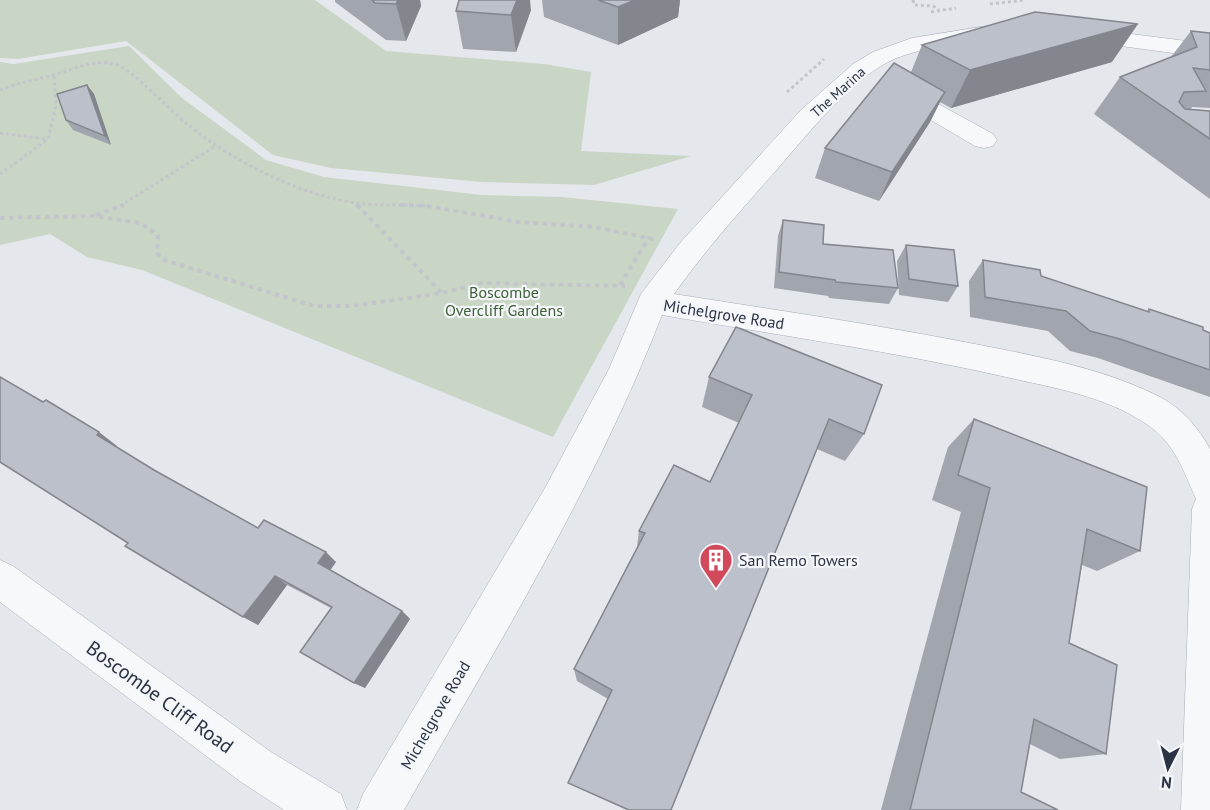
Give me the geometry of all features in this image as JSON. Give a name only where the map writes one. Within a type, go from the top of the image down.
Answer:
[{"type":"street","name":"The Marina","points":[[655,297],[690,250],[810,116],[861,69],[881,57],[920,43],[961,35],[1006,31]]},
{"type":"street","points":[[1062,34],[1210,51]]},
{"type":"street","points":[[861,69],[984,140]]},
{"type":"street","name":"Michelgrove Road","points":[[379,810],[558,500],[624,372],[655,297],[934,349],[1082,381],[1151,409],[1181,432],[1202,463],[1210,490]]},
{"type":"street","points":[[1203,810],[1210,509]]},
{"type":"street","name":"Boscombe Cliff Road","points":[[0,579],[256,767],[325,810]]},
{"type":"path","points":[[913,0],[914,4],[933,6],[939,10]]},
{"type":"path","points":[[0,90],[23,81],[54,75],[85,64],[116,64],[217,146],[247,164],[301,189],[356,203],[427,206],[519,222],[594,227],[649,237],[690,250]]},
{"type":"path","points":[[0,174],[48,139],[56,106],[54,75]]},
{"type":"path","points":[[0,133],[48,139]]},
{"type":"path","points":[[93,216],[123,205],[217,146]]},
{"type":"path","points":[[356,203],[442,293]]},
{"type":"path","points":[[0,219],[93,216],[140,223],[158,235],[157,253],[164,260],[314,306],[353,306],[442,293],[481,284],[620,285],[655,297]]},
{"type":"path","points":[[620,285],[649,237]]},
{"type":"green space","points":[[0,0],[315,0],[386,51],[544,64],[591,72],[581,151],[691,156],[594,185],[482,182],[331,168],[273,155],[126,41],[18,59],[0,58]]},
{"type":"green space","name":"Boscombe Overcliff Gardens","points":[[129,46],[182,98],[266,160],[324,177],[482,195],[562,197],[678,209],[553,437],[142,270],[87,257],[50,234],[0,245],[0,62],[14,64]]},
{"type":"building","points":[[372,0],[398,0],[396,4],[375,3]]},
{"type":"building","points":[[459,0],[517,0],[511,15],[456,11]]},
{"type":"building","points":[[598,0],[635,0],[618,7]]},
{"type":"building","points":[[1035,12],[1138,24],[970,70],[922,45]]},
{"type":"building","points":[[1191,31],[1210,33],[1210,70],[1193,68],[1206,91],[1184,92],[1179,102],[1185,109],[1210,111],[1210,139],[1120,77],[1197,47]]},
{"type":"building","points":[[894,63],[945,92],[892,172],[825,148]]},
{"type":"building","points":[[87,85],[105,136],[66,120],[57,94]]},
{"type":"building","points":[[783,220],[824,225],[823,244],[893,250],[898,288],[836,282],[779,272]]},
{"type":"building","points":[[906,245],[954,250],[958,286],[909,279]]},
{"type":"building","points":[[983,260],[1040,270],[1041,276],[1149,312],[1149,309],[1203,327],[1203,330],[1210,333],[1210,370],[1090,331],[1066,311],[985,297]]},
{"type":"building","name":"San Remo Towers","points":[[736,327],[882,385],[864,434],[829,419],[671,810],[629,810],[568,783],[612,690],[574,669],[645,533],[639,531],[674,465],[710,482],[752,395],[709,377]]},
{"type":"building","points":[[0,377],[43,402],[46,400],[99,432],[97,435],[154,470],[258,528],[264,520],[326,552],[318,563],[402,611],[354,683],[300,652],[332,607],[275,576],[243,617],[125,546],[128,543],[0,462]]},
{"type":"building","points":[[974,419],[1147,487],[1140,551],[1087,529],[1069,643],[1117,665],[1106,754],[1034,719],[1021,792],[1058,810],[910,810],[990,488],[958,475]]},
{"type":"place","name":"San Remo Towers","points":[[716,589]]}]
